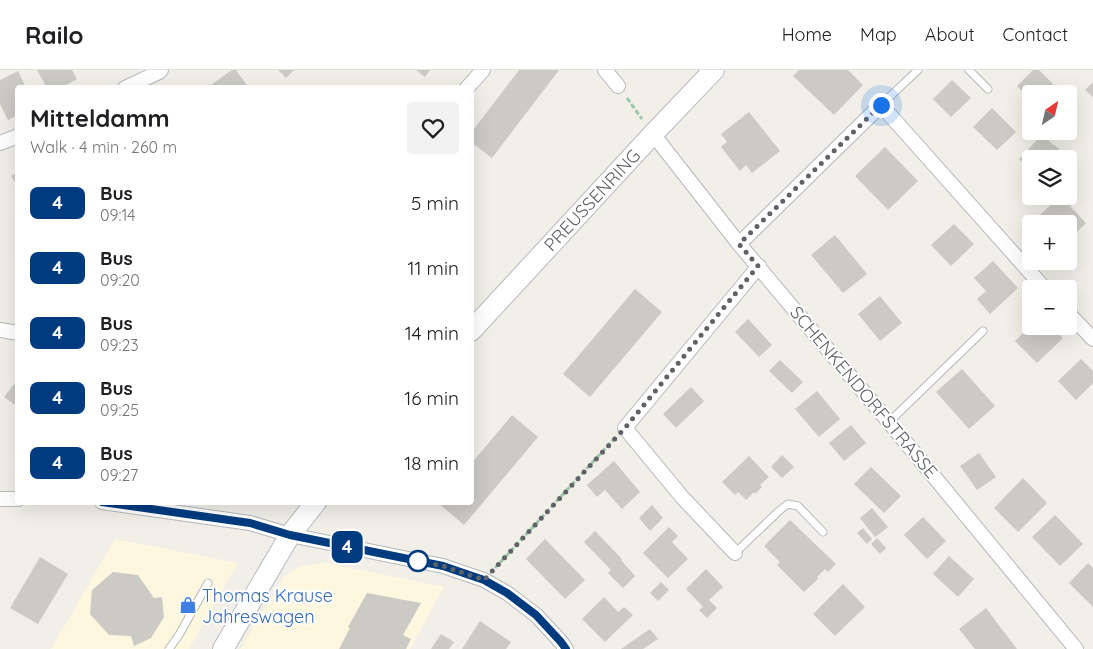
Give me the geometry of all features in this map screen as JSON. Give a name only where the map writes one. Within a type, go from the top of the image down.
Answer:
[{"type":"street","points":[[131,85],[162,70]]},
{"type":"street","points":[[471,85],[484,70]]},
{"type":"street","points":[[605,70],[618,86]]},
{"type":"street","name":"PREUSSENRING","points":[[474,327],[714,70]]},
{"type":"street","points":[[739,244],[881,105],[1037,280]]},
{"type":"street","name":"SCHENKENDORFSTRASSE","points":[[653,134],[739,244],[1076,649]]},
{"type":"street","points":[[0,144],[15,137]]},
{"type":"street","points":[[735,553],[682,497],[625,428],[758,266]]},
{"type":"street","points":[[1077,323],[1093,340]]},
{"type":"street","points":[[0,330],[15,332]]},
{"type":"street","points":[[0,499],[15,499]]},
{"type":"street","points":[[123,505],[250,523],[290,535],[443,566],[484,580],[507,593],[536,615],[566,649]]},
{"type":"street","points":[[223,649],[290,535],[314,505]]},
{"type":"lane","points":[[881,105],[918,70]]},
{"type":"lane","points":[[969,70],[988,89]]},
{"type":"lane","points":[[889,422],[983,331]]},
{"type":"lane","points":[[735,553],[788,504],[798,506],[823,532]]},
{"type":"lane","points":[[169,649],[180,635],[208,583]]},
{"type":"path","points":[[618,86],[653,134]]},
{"type":"path","points":[[484,580],[625,428]]},
{"type":"shaded area","points":[[115,539],[238,563],[189,649],[51,649]]},
{"type":"shaded area","points":[[326,563],[444,587],[410,649],[240,649],[284,577],[300,566]]},
{"type":"building","points":[[37,70],[72,70],[77,79],[66,85],[45,85]]},
{"type":"building","points":[[232,70],[236,70],[247,85],[211,85]]},
{"type":"building","points":[[278,70],[294,70],[286,78]]},
{"type":"building","points":[[416,70],[430,70],[425,77]]},
{"type":"building","points":[[519,70],[559,70],[492,158],[474,144],[474,129]]},
{"type":"building","points":[[799,70],[848,70],[863,85],[834,115],[793,76]]},
{"type":"building","points":[[1033,70],[1039,70],[1054,85],[1022,85],[1022,91],[1017,86]]},
{"type":"building","points":[[18,71],[25,85],[15,85],[15,116],[8,120],[0,104],[0,80]]},
{"type":"building","points":[[952,80],[971,98],[951,117],[933,99]]},
{"type":"building","points":[[1093,82],[1093,97],[1085,90]]},
{"type":"building","points":[[992,108],[1016,132],[997,150],[973,127]]},
{"type":"building","points":[[749,112],[780,151],[752,173],[746,165],[740,171],[721,147],[727,142],[721,134]]},
{"type":"building","points":[[1037,140],[1048,140],[1060,150],[1028,150]]},
{"type":"building","points":[[885,147],[918,181],[888,210],[855,176]]},
{"type":"building","points":[[15,174],[15,182],[11,176]]},
{"type":"building","points":[[1051,205],[1072,205],[1070,206],[1086,223],[1077,232],[1077,215],[1040,215]]},
{"type":"building","points":[[954,224],[974,244],[951,266],[931,245]]},
{"type":"building","points":[[835,235],[867,274],[843,293],[811,255]]},
{"type":"building","points":[[993,261],[1018,288],[990,314],[977,299],[986,291],[974,278]]},
{"type":"building","points":[[635,289],[662,312],[590,397],[563,374]]},
{"type":"building","points":[[880,296],[902,323],[880,341],[858,314]]},
{"type":"building","points":[[748,319],[772,345],[759,357],[735,332]]},
{"type":"building","points":[[1022,334],[1060,335],[1063,338],[1037,363],[1015,341]]},
{"type":"building","points":[[1081,359],[1093,371],[1093,383],[1076,400],[1058,381]]},
{"type":"building","points":[[780,360],[803,382],[792,393],[769,371]]},
{"type":"building","points":[[962,369],[995,406],[969,429],[936,392]]},
{"type":"building","points":[[15,383],[15,405],[4,397]]},
{"type":"building","points":[[691,387],[704,401],[676,428],[663,414]]},
{"type":"building","points":[[817,391],[840,419],[819,437],[795,409]]},
{"type":"building","points":[[512,415],[538,437],[464,525],[441,505],[474,505],[474,460]]},
{"type":"building","points":[[851,425],[866,443],[844,461],[829,443]]},
{"type":"building","points":[[979,453],[996,477],[977,490],[960,466]]},
{"type":"building","points":[[782,455],[794,467],[782,478],[771,467]]},
{"type":"building","points":[[749,456],[769,477],[760,485],[762,487],[755,494],[754,492],[746,500],[738,492],[735,495],[722,482]]},
{"type":"building","points":[[614,461],[640,492],[622,509],[605,490],[597,497],[587,485]]},
{"type":"building","points":[[871,467],[901,496],[884,513],[854,484]]},
{"type":"building","points":[[1023,478],[1047,503],[1018,532],[994,508]]},
{"type":"building","points":[[652,505],[663,518],[650,531],[639,518]]},
{"type":"building","points":[[872,508],[888,527],[875,537],[860,518]]},
{"type":"building","points":[[1055,515],[1083,544],[1060,566],[1032,537]]},
{"type":"building","points":[[923,517],[946,541],[927,559],[904,535]]},
{"type":"building","points":[[790,520],[836,564],[828,572],[825,569],[817,577],[818,579],[804,592],[777,565],[780,562],[764,546]]},
{"type":"building","points":[[669,527],[678,536],[672,542],[688,559],[668,578],[643,553]]},
{"type":"building","points":[[863,528],[872,539],[867,544],[857,533]]},
{"type":"building","points":[[595,531],[622,559],[635,576],[623,588],[608,573],[611,570],[584,542]]},
{"type":"building","points":[[877,538],[886,548],[880,554],[871,544]]},
{"type":"building","points":[[545,539],[585,580],[565,599],[526,559]]},
{"type":"building","points":[[949,556],[974,579],[958,597],[933,574]]},
{"type":"building","points":[[40,557],[68,574],[38,624],[10,608]]},
{"type":"building","points":[[1088,563],[1093,568],[1093,607],[1069,583]]},
{"type":"building","points":[[706,569],[723,587],[709,600],[717,608],[707,618],[699,610],[703,607],[686,589]]},
{"type":"building","points":[[113,572],[138,575],[154,598],[162,597],[164,617],[151,638],[134,646],[131,636],[109,635],[90,614],[92,590]]},
{"type":"building","points":[[661,582],[669,590],[658,601],[650,593]]},
{"type":"building","points":[[843,584],[865,607],[835,636],[813,614]]},
{"type":"building","points":[[367,593],[421,603],[403,635],[411,639],[406,649],[339,649],[350,628],[348,627]]},
{"type":"building","points":[[604,597],[618,612],[624,607],[633,615],[605,642],[582,619]]},
{"type":"building","points":[[986,608],[1017,649],[975,649],[959,629]]},
{"type":"building","points":[[480,621],[511,642],[506,649],[462,649]]},
{"type":"building","points":[[650,629],[658,639],[643,649],[621,649]]},
{"type":"building","points":[[441,634],[454,642],[449,649],[431,649]]},
{"type":"bus line","name":"4","points":[[123,505],[250,523],[290,535],[443,566],[484,580],[507,593],[536,615],[566,649]]},
{"type":"place","name":"Thomas Krause Jahreswagen","points":[[188,605]]},
{"type":"route","points":[[418,561],[443,566],[484,580],[625,428],[758,266],[739,244],[881,105]]}]
